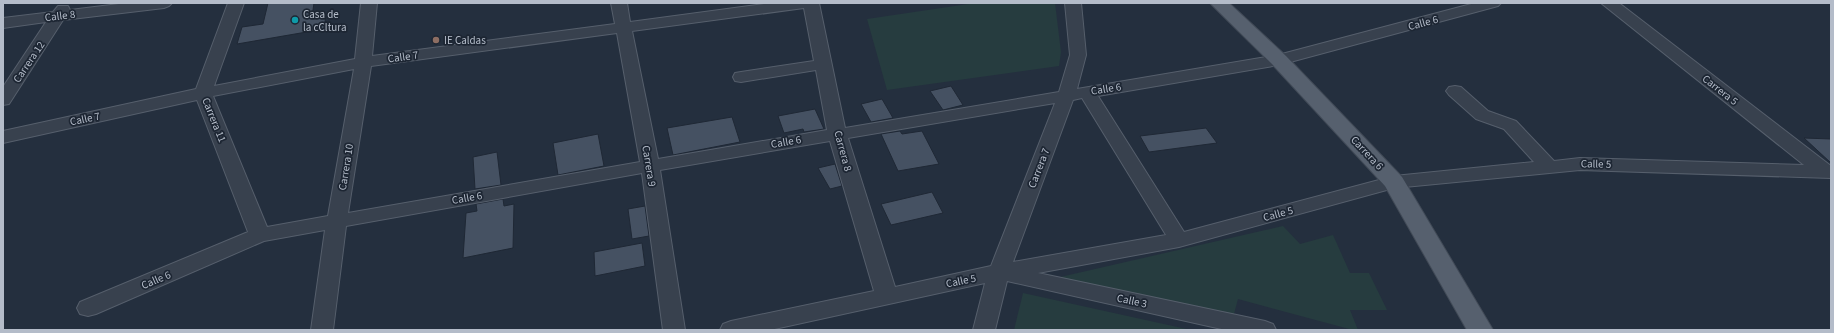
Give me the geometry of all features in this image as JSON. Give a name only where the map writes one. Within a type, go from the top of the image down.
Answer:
[{"type":"main road","name":"Carrera 6","points":[[1219,3],[1279,60],[1394,182],[1480,330]]},
{"type":"street","name":"Calle 8","points":[[3,23],[63,9],[164,3]]},
{"type":"street","name":"Carrera 11","points":[[236,3],[203,93],[260,236]]},
{"type":"street","name":"Carrera 10","points":[[322,330],[337,220],[363,62],[369,3]]},
{"type":"street","name":"Carrera 9","points":[[619,3],[650,166],[674,330]]},
{"type":"street","name":"Calle 7","points":[[3,137],[203,93],[363,62],[808,3]]},
{"type":"street","name":"Carrera 8","points":[[811,3],[837,134],[887,296]]},
{"type":"street","name":"Carrera 7","points":[[984,330],[999,272],[1066,96],[1078,55],[1073,3]]},
{"type":"street","name":"Calle 6","points":[[88,308],[260,236],[337,220],[1279,60],[1493,3]]},
{"type":"street","name":"Carrera 5","points":[[1609,3],[1828,173]]},
{"type":"street","name":"Carrera 12","points":[[3,100],[63,9]]},
{"type":"street","points":[[741,77],[824,64]]},
{"type":"street","points":[[1455,91],[1482,115],[1510,125],[1548,167]]},
{"type":"street","points":[[1087,92],[1179,240]]},
{"type":"street","name":"Calle 5","points":[[732,330],[999,272],[1179,240],[1394,182],[1580,164],[1828,173]]},
{"type":"street","name":"Calle 3","points":[[999,272],[1263,330]]},
{"type":"green space","points":[[975,3],[1055,3],[1061,52],[1059,66],[887,90],[867,19]]},
{"type":"green space","points":[[1283,226],[1300,244],[1333,235],[1350,273],[1369,273],[1387,310],[1350,310],[1358,330],[1353,330],[1238,299],[1231,325],[1034,283]]},
{"type":"green space","points":[[1023,293],[1191,330],[1014,330]]},
{"type":"building","name":"Casa de la cCltura","points":[[268,3],[314,3],[312,17],[326,15],[324,29],[237,44],[242,27],[263,24]]},
{"type":"building","points":[[951,86],[963,105],[943,110],[930,91]]},
{"type":"building","points":[[882,99],[893,118],[871,122],[861,104]]},
{"type":"building","points":[[815,109],[824,129],[804,132],[803,129],[784,133],[778,116]]},
{"type":"building","points":[[732,117],[740,142],[673,155],[667,128]]},
{"type":"building","points":[[1206,128],[1217,143],[1149,152],[1140,136]]},
{"type":"building","points":[[900,131],[902,134],[922,131],[939,164],[898,171],[881,134]]},
{"type":"building","points":[[598,134],[604,166],[558,175],[553,143]]},
{"type":"building","points":[[1804,138],[1831,139],[1831,163]]},
{"type":"building","points":[[497,152],[501,185],[475,189],[473,157]]},
{"type":"building","points":[[835,164],[842,186],[830,189],[818,168]]},
{"type":"building","points":[[932,192],[943,213],[891,225],[881,204]]},
{"type":"building","points":[[503,199],[504,206],[514,204],[513,248],[463,258],[466,213],[477,211],[476,204]]},
{"type":"building","points":[[645,206],[649,236],[632,239],[628,209]]},
{"type":"building","points":[[642,243],[645,266],[595,276],[594,252]]},
{"type":"place","name":"Casa de la cCltura","points":[[295,20]]},
{"type":"place","name":"IE Caldas","points":[[436,40]]}]
